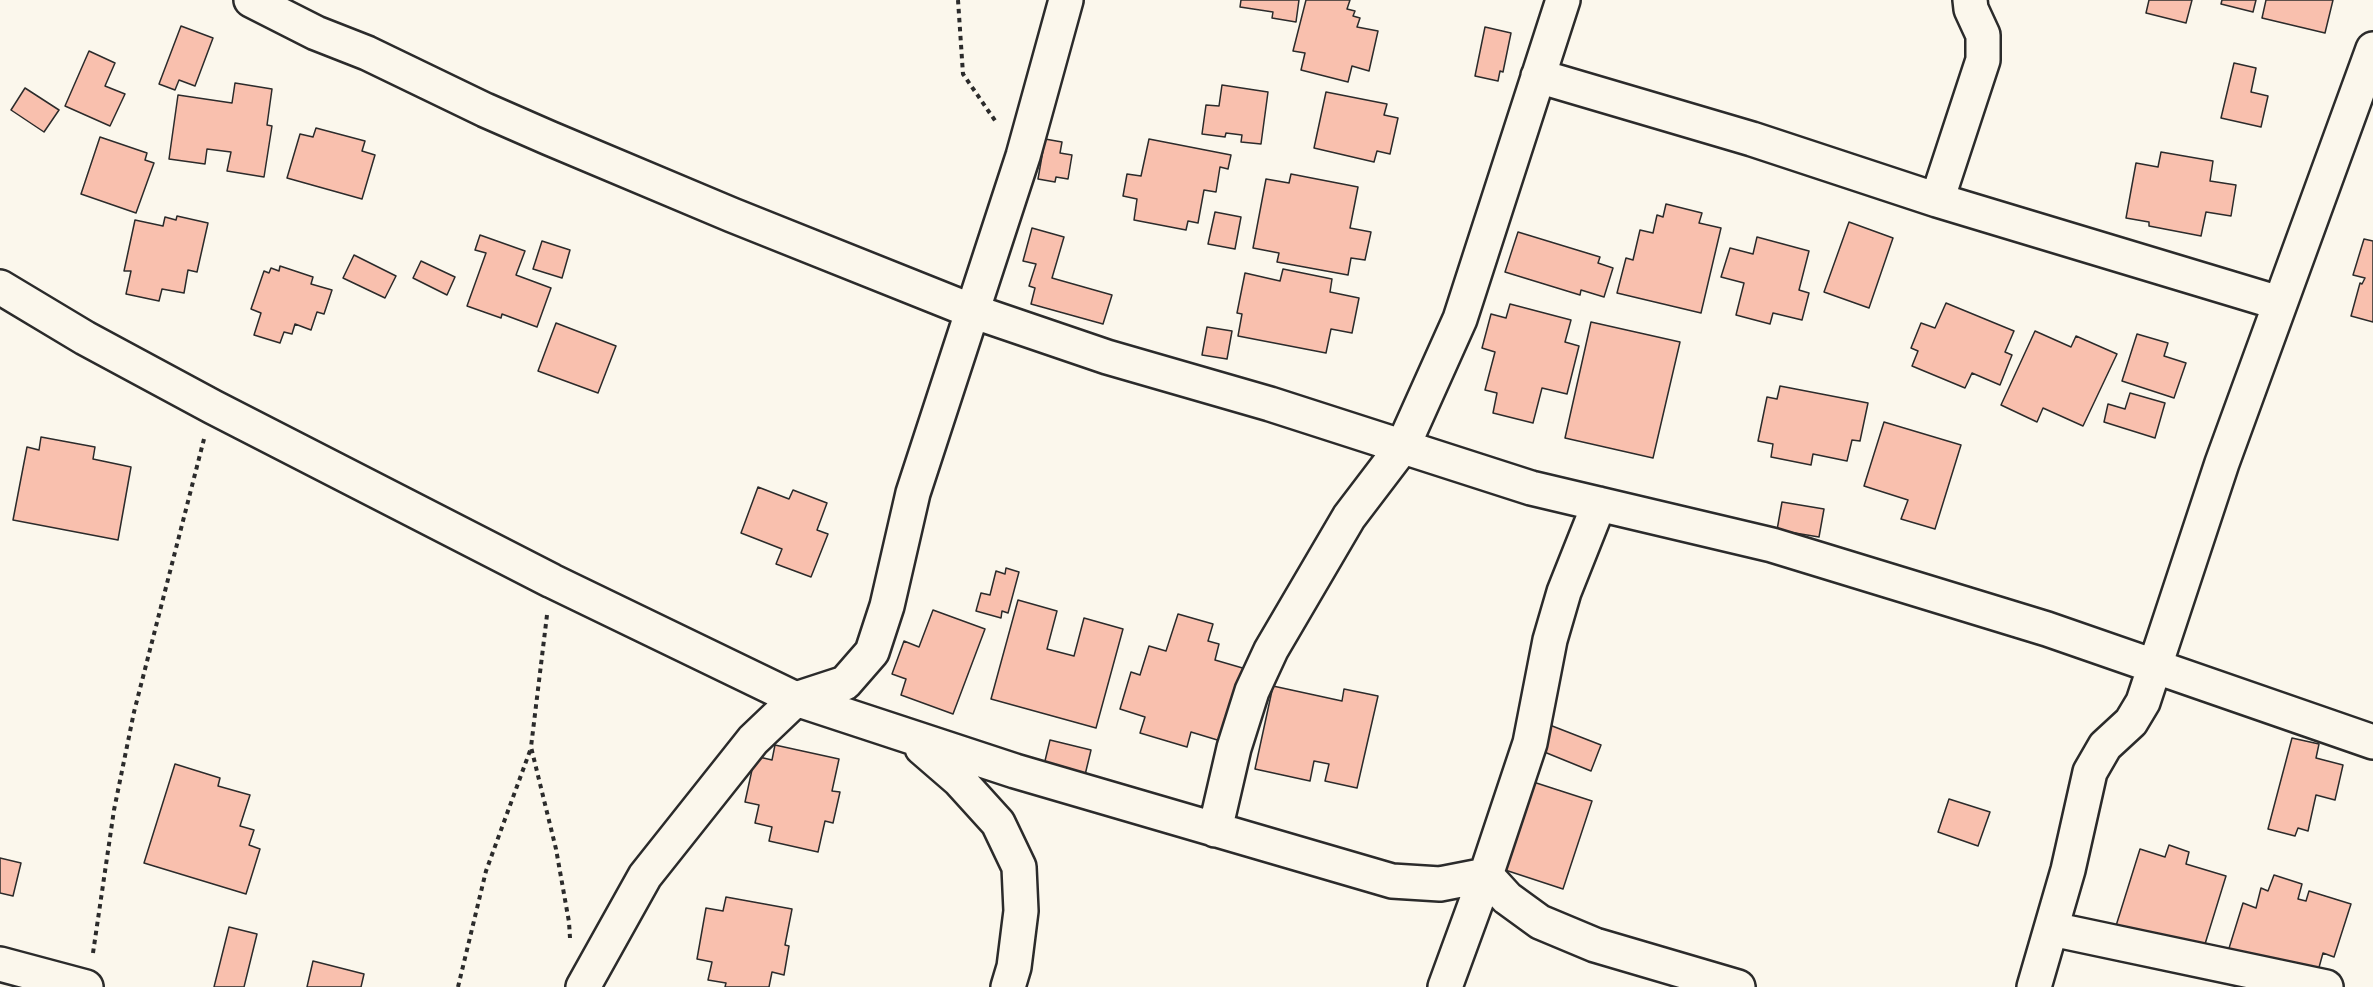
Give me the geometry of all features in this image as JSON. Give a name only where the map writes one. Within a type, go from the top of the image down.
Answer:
[{"type":"street","points":[[251,0],[315,33],[377,58],[517,124],[732,215],[972,311],[1107,357],[1270,404],[1531,488],[1772,545],[2047,629],[2373,742]]},
{"type":"street","points":[[583,987],[645,876],[753,740],[796,699],[845,683],[872,652],[888,606],[913,493],[1023,156],[1066,0]]},
{"type":"street","points":[[1215,830],[1234,748],[1252,691],[1271,650],[1349,517],[1402,446],[1460,319],[1563,0]]},
{"type":"street","points":[[1937,200],[1983,60],[1983,35],[1971,9],[1971,0]]},
{"type":"street","points":[[2034,987],[2068,870],[2090,772],[2105,746],[2131,722],[2143,702],[2218,474],[2279,303],[2372,56]]},
{"type":"street","points":[[1538,76],[1752,139],[1937,200],[2279,303]]},
{"type":"street","points":[[0,287],[85,338],[213,406],[552,581],[796,699],[910,738],[1392,881],[1440,884],[1486,875]]},
{"type":"street","points":[[1445,987],[1486,875],[1530,743],[1550,640],[1564,592],[1599,504]]},
{"type":"street","points":[[910,738],[959,780],[998,823],[1020,867],[1021,911],[1014,967],[1008,987]]},
{"type":"street","points":[[1486,875],[1507,898],[1540,922],[1595,945],[1738,987]]},
{"type":"street","points":[[2052,929],[2326,987]]},
{"type":"street","points":[[0,964],[86,987]]},
{"type":"path","points":[[958,0],[963,74],[995,121],[1023,156]]},
{"type":"path","points":[[93,955],[112,822],[134,712],[213,406]]},
{"type":"path","points":[[458,987],[486,871],[531,747],[540,660],[552,581]]},
{"type":"path","points":[[531,747],[556,849],[569,922],[570,944]]},
{"type":"building","points":[[1241,0],[1299,0],[1296,22],[1272,18],[1273,12],[1240,7]]},
{"type":"building","points":[[1306,0],[1350,0],[1347,9],[1355,11],[1353,16],[1360,18],[1357,27],[1378,31],[1369,71],[1352,66],[1348,82],[1301,70],[1305,53],[1293,51]]},
{"type":"building","points":[[2149,0],[2192,0],[2186,23],[2146,13]]},
{"type":"building","points":[[2222,0],[2256,0],[2253,12],[2221,4]]},
{"type":"building","points":[[2266,0],[2333,0],[2325,33],[2262,18]]},
{"type":"building","points":[[181,26],[213,38],[195,86],[179,80],[175,90],[159,84]]},
{"type":"building","points":[[1485,27],[1511,33],[1503,72],[1500,71],[1498,81],[1475,76]]},
{"type":"building","points":[[89,51],[115,63],[105,86],[125,94],[110,126],[65,106]]},
{"type":"building","points":[[2234,63],[2256,68],[2251,92],[2268,96],[2261,127],[2221,118]]},
{"type":"building","points":[[235,83],[272,89],[267,125],[272,126],[264,177],[227,171],[231,152],[207,149],[205,164],[169,159],[178,95],[232,103]]},
{"type":"building","points":[[1222,85],[1268,92],[1261,144],[1241,142],[1242,135],[1226,133],[1225,137],[1202,134],[1206,105],[1219,106]]},
{"type":"building","points":[[25,88],[59,110],[44,132],[11,110]]},
{"type":"building","points":[[1326,92],[1387,104],[1384,115],[1398,118],[1390,154],[1377,151],[1374,162],[1314,148]]},
{"type":"building","points":[[316,128],[365,141],[362,151],[375,155],[362,199],[287,178],[300,134],[313,137]]},
{"type":"building","points":[[100,137],[147,153],[145,160],[154,163],[136,213],[81,194]]},
{"type":"building","points":[[1045,139],[1062,142],[1060,153],[1072,155],[1068,179],[1056,177],[1055,182],[1038,179]]},
{"type":"building","points":[[1149,139],[1231,155],[1228,169],[1220,167],[1216,192],[1204,190],[1198,223],[1188,221],[1186,230],[1134,220],[1137,199],[1123,196],[1127,174],[1141,176]]},
{"type":"building","points":[[2161,152],[2213,161],[2210,181],[2236,185],[2231,216],[2206,212],[2201,236],[2149,226],[2149,222],[2126,218],[2136,163],[2158,167]]},
{"type":"building","points":[[1291,174],[1358,187],[1350,228],[1371,232],[1365,260],[1351,258],[1348,275],[1277,262],[1279,253],[1253,248],[1266,179],[1289,183]]},
{"type":"building","points":[[1666,204],[1702,213],[1699,223],[1721,228],[1701,313],[1617,293],[1626,258],[1633,260],[1640,230],[1653,233],[1657,215],[1663,217]]},
{"type":"building","points":[[1215,212],[1241,217],[1235,249],[1208,244]]},
{"type":"building","points":[[177,216],[208,223],[197,272],[188,270],[184,293],[162,289],[159,301],[126,294],[131,271],[124,271],[135,220],[163,226],[165,217],[176,220]]},
{"type":"building","points":[[1849,222],[1893,238],[1869,308],[1824,292]]},
{"type":"building","points":[[1032,228],[1064,237],[1052,278],[1112,295],[1103,324],[1031,304],[1035,288],[1029,286],[1036,264],[1023,261]]},
{"type":"building","points":[[1518,232],[1600,257],[1598,263],[1613,268],[1604,297],[1581,290],[1580,295],[1505,272]]},
{"type":"building","points":[[480,235],[525,251],[516,275],[551,288],[537,327],[502,314],[501,318],[467,306],[486,253],[475,250]]},
{"type":"building","points":[[1757,237],[1809,251],[1799,290],[1809,293],[1802,320],[1773,313],[1770,324],[1736,315],[1744,283],[1721,277],[1730,248],[1753,254]]},
{"type":"building","points":[[2364,239],[2373,241],[2373,322],[2351,316],[2360,283],[2362,284],[2365,278],[2353,275]]},
{"type":"building","points":[[542,241],[570,250],[562,278],[533,269]]},
{"type":"building","points":[[354,255],[396,276],[385,298],[343,278]]},
{"type":"building","points":[[421,261],[455,277],[447,295],[413,278]]},
{"type":"building","points":[[280,266],[313,277],[311,284],[332,290],[324,314],[317,312],[311,330],[295,324],[292,334],[284,332],[280,343],[254,335],[261,313],[251,309],[264,271],[269,273],[271,268],[279,271]]},
{"type":"building","points":[[1283,269],[1332,279],[1330,292],[1359,298],[1352,333],[1331,329],[1326,353],[1238,336],[1242,314],[1237,313],[1245,273],[1280,281]]},
{"type":"building","points":[[1946,303],[2014,331],[2005,352],[2012,355],[2000,385],[1972,373],[1965,388],[1912,366],[1918,351],[1911,348],[1921,323],[1935,328]]},
{"type":"building","points":[[1510,304],[1571,320],[1565,342],[1579,346],[1567,394],[1542,388],[1533,423],[1493,413],[1497,393],[1485,390],[1495,352],[1482,348],[1491,314],[1506,318]]},
{"type":"building","points":[[1591,322],[1680,342],[1653,458],[1565,438]]},
{"type":"building","points":[[556,323],[616,346],[598,393],[538,371]]},
{"type":"building","points":[[1207,327],[1232,331],[1227,359],[1202,355]]},
{"type":"building","points":[[2035,331],[2071,347],[2076,336],[2117,354],[2083,426],[2043,408],[2037,422],[2001,405]]},
{"type":"building","points":[[2137,334],[2168,343],[2164,356],[2186,363],[2174,398],[2122,381]]},
{"type":"building","points":[[1780,386],[1868,403],[1860,441],[1852,440],[1847,461],[1813,454],[1811,465],[1771,457],[1773,444],[1758,441],[1767,397],[1777,399]]},
{"type":"building","points":[[2130,393],[2165,403],[2155,438],[2104,422],[2108,404],[2125,409]]},
{"type":"building","points":[[1884,422],[1961,445],[1935,529],[1901,519],[1908,500],[1864,486]]},
{"type":"building","points":[[41,437],[95,447],[93,459],[131,467],[118,540],[13,520],[27,447],[39,450]]},
{"type":"building","points":[[758,487],[789,499],[793,490],[827,503],[817,530],[828,534],[811,577],[776,564],[782,549],[741,533]]},
{"type":"building","points":[[1782,502],[1824,509],[1819,537],[1777,530]]},
{"type":"building","points":[[1006,568],[1019,572],[1008,613],[1002,611],[1001,618],[976,611],[981,593],[990,595],[996,571],[1005,574]]},
{"type":"building","points":[[1018,600],[1057,611],[1047,649],[1074,656],[1084,618],[1123,629],[1096,728],[991,699]]},
{"type":"building","points":[[933,610],[985,629],[953,714],[901,695],[906,679],[892,674],[904,641],[919,647]]},
{"type":"building","points":[[1178,614],[1213,624],[1208,641],[1219,644],[1215,660],[1246,669],[1224,742],[1191,732],[1187,747],[1140,733],[1145,717],[1120,709],[1131,672],[1140,675],[1149,646],[1166,651]]},
{"type":"building","points":[[1273,686],[1342,701],[1344,689],[1378,696],[1357,788],[1325,781],[1329,764],[1314,761],[1310,781],[1255,769]]},
{"type":"building","points":[[1542,722],[1601,745],[1591,771],[1532,747]]},
{"type":"building","points":[[2292,738],[2319,744],[2316,758],[2343,765],[2335,800],[2316,795],[2308,831],[2298,828],[2295,836],[2268,829]]},
{"type":"building","points":[[1050,740],[1091,750],[1085,775],[1044,765]]},
{"type":"building","points":[[775,745],[839,759],[832,791],[840,792],[833,823],[825,821],[818,852],[769,841],[772,827],[755,823],[759,805],[745,802],[755,756],[772,760]]},
{"type":"building","points":[[175,764],[220,778],[218,786],[250,795],[240,826],[254,830],[249,845],[260,849],[246,894],[144,863]]},
{"type":"building","points":[[1524,779],[1592,801],[1563,889],[1496,867]]},
{"type":"building","points":[[1949,799],[1990,812],[1978,846],[1938,832]]},
{"type":"building","points":[[2169,845],[2189,852],[2186,864],[2226,876],[2201,957],[2115,929],[2140,849],[2165,857]]},
{"type":"building","points":[[0,858],[21,863],[13,896],[0,893]]},
{"type":"building","points":[[2274,875],[2302,884],[2298,899],[2306,901],[2309,891],[2351,904],[2334,957],[2323,953],[2318,971],[2266,957],[2261,970],[2226,958],[2243,903],[2256,908],[2261,888],[2268,891]]},
{"type":"building","points":[[726,897],[792,909],[785,945],[789,946],[784,975],[772,972],[769,987],[725,987],[726,983],[708,980],[712,962],[697,959],[706,908],[723,911]]},
{"type":"building","points":[[229,927],[257,934],[244,987],[214,987]]},
{"type":"building","points":[[313,961],[364,974],[361,987],[307,987]]}]
